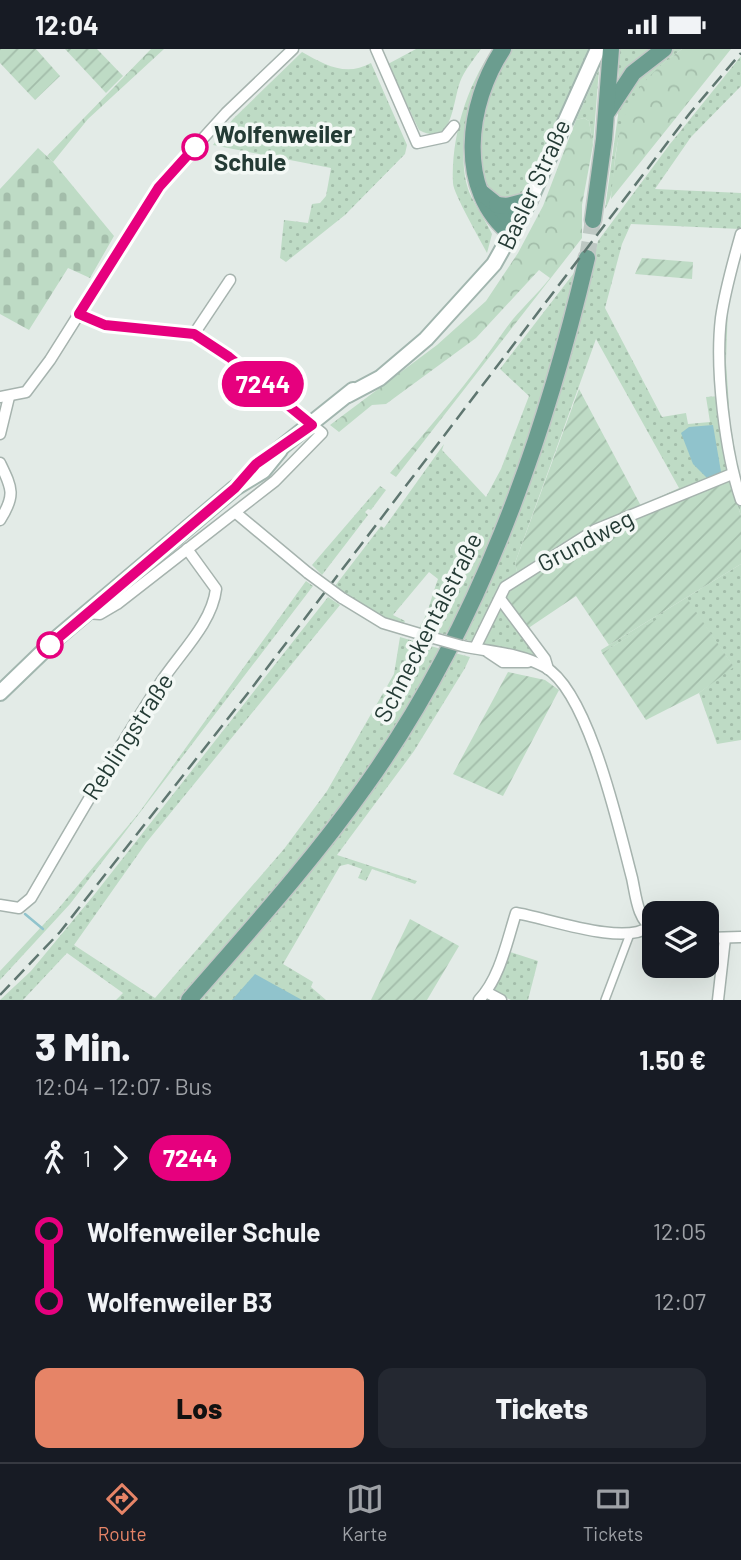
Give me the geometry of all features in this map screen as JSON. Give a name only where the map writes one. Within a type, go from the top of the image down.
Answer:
[{"type":"main road","points":[[503,49],[485,81],[476,112],[473,158],[480,191],[491,217],[514,231]]},
{"type":"main road","name":"Basler Straße","points":[[0,693],[86,613],[235,488],[263,471],[280,450],[348,395],[360,381],[392,365],[434,331],[457,307],[494,264],[514,231],[598,49]]},
{"type":"main road","points":[[593,220],[607,113],[611,49]]},
{"type":"main road","points":[[607,113],[633,73],[664,49]]},
{"type":"main road","points":[[480,191],[497,205],[514,231]]},
{"type":"main road","points":[[497,205],[508,206],[530,200]]},
{"type":"main road","name":"Schneckentalstraße","points":[[189,1000],[290,884],[351,806],[439,666],[500,537],[546,414],[587,258]]},
{"type":"street","points":[[0,434],[5,397],[26,392],[159,187],[226,113],[293,49]]},
{"type":"street","points":[[376,49],[417,143],[445,137],[454,126]]},
{"type":"street","points":[[741,234],[721,322],[723,397],[732,474],[741,500]]},
{"type":"street","points":[[194,334],[230,280]]},
{"type":"street","points":[[79,314],[105,325],[194,334],[229,357],[322,433],[307,452],[236,513],[108,610],[100,614],[86,613]]},
{"type":"street","points":[[0,463],[10,481],[11,491],[9,505],[0,520]]},
{"type":"street","name":"Grundweg","points":[[475,648],[501,600],[505,587],[595,530],[732,474]]},
{"type":"street","points":[[236,513],[308,573],[383,623],[487,651],[503,662],[529,662],[548,669]]},
{"type":"street","name":"Reblingstraße","points":[[0,905],[19,908],[32,898],[100,778],[159,684],[215,606],[216,589],[187,549]]},
{"type":"street","points":[[501,600],[545,659],[548,669],[573,698],[585,723],[621,835],[638,906],[642,913]]},
{"type":"street","points":[[501,1000],[482,996],[516,913],[606,932],[631,934],[642,931]]},
{"type":"street","points":[[605,1000],[631,934]]},
{"type":"street","points":[[719,938],[741,937]]},
{"type":"street","points":[[718,1000],[725,938]]},
{"type":"green space","points":[[0,49],[36,49],[60,76],[35,100],[0,63]]},
{"type":"green space","points":[[65,49],[97,49],[123,76],[106,93]]},
{"type":"green space","points":[[151,49],[164,49],[88,119],[53,162],[47,156]]},
{"type":"green space","points":[[416,49],[481,49],[462,78],[449,121],[439,133],[430,134],[419,130],[388,64]]},
{"type":"green space","points":[[493,49],[473,101],[464,141],[466,179],[471,196],[492,234],[487,253],[454,188],[453,166],[462,113],[475,80]]},
{"type":"green space","points":[[510,49],[589,49],[530,179],[521,194],[505,201],[492,194],[483,175],[480,122],[486,96]]},
{"type":"green space","points":[[619,49],[682,49],[658,69],[632,103],[621,130],[613,187],[605,209],[618,115]]},
{"type":"green space","points":[[682,49],[731,49],[611,199],[616,151],[626,113],[645,81]]},
{"type":"green space","points":[[302,52],[336,68],[353,69],[371,63],[407,145],[405,154],[345,215],[286,262],[280,258],[284,220],[308,223],[312,204],[320,203],[326,196],[331,168],[213,145],[233,119]]},
{"type":"green space","points":[[741,56],[741,86],[691,137],[655,189],[741,193],[741,252],[728,305],[726,362],[730,421],[741,490],[741,516],[729,479],[504,601],[540,656],[538,659],[459,638],[590,276],[598,241],[670,144]],"holes":[[[631,224],[740,229],[722,312],[720,396],[706,397],[710,422],[688,424],[686,413],[662,417],[605,308],[622,244]],[[596,339],[679,488],[569,539],[517,572],[515,563]]]},
{"type":"green space","points":[[599,69],[593,145],[589,121],[584,118],[576,120]]},
{"type":"green space","points":[[584,118],[589,121],[593,145],[582,205],[582,238],[396,477],[390,473],[464,386],[509,324],[550,278],[539,270],[476,338],[386,404],[372,405],[339,432],[330,425],[437,345],[486,301],[518,253],[543,206],[576,120]]},
{"type":"green space","points":[[38,148],[53,162],[114,236],[90,278],[68,268],[29,330],[0,314],[0,189]]},
{"type":"green space","points":[[642,258],[693,262],[692,279],[635,274]]},
{"type":"green space","points":[[577,269],[555,369],[488,551],[448,635],[419,628],[428,611],[438,579],[429,572],[393,615],[405,621],[403,625],[365,609],[335,586],[381,526],[384,528],[444,444],[442,450],[486,497],[501,469],[529,396],[500,369]]},
{"type":"green space","points":[[579,389],[641,506],[569,539],[517,572],[515,563]]},
{"type":"green space","points":[[729,478],[741,516],[741,564],[609,645],[576,596],[527,629],[503,600],[511,587],[588,537]]},
{"type":"green space","points":[[380,486],[386,490],[371,510],[365,512],[368,515],[322,575],[312,565]]},
{"type":"green space","points":[[741,564],[741,740],[717,744],[699,693],[733,666],[688,601],[602,653],[601,650]]},
{"type":"green space","points":[[306,581],[313,586],[70,904],[0,980],[0,971],[58,909],[138,814]]},
{"type":"green space","points":[[328,597],[340,605],[146,843],[74,945],[155,998],[284,849],[327,791],[394,674],[400,637],[441,649],[376,758],[324,833],[182,1000],[116,1000],[123,993],[67,953],[23,1000],[0,1000],[31,971],[94,895]]},
{"type":"green space","points":[[688,600],[734,667],[699,693],[646,720],[602,653]]},
{"type":"green space","points":[[451,652],[470,657],[465,668],[414,751],[337,855],[417,881],[415,884],[372,869],[366,881],[358,878],[362,869],[348,864],[340,866],[283,964],[313,982],[311,987],[326,1000],[194,1000],[287,894]]},
{"type":"green space","points":[[508,672],[545,680],[559,690],[503,796],[453,774]]},
{"type":"green space","points":[[410,919],[459,946],[427,1000],[371,1000]]},
{"type":"green space","points":[[507,951],[538,961],[528,1000],[511,1000],[494,992]]},
{"type":"water","points":[[713,425],[721,472],[707,478],[693,464],[681,433],[689,427]]},
{"type":"water","points":[[255,974],[302,1000],[232,1000]]},
{"type":"waterway","points":[[25,914],[43,929]]},
{"type":"tunnel","points":[[587,258],[593,220]]},
{"type":"railway","points":[[0,995],[60,932],[248,693],[690,113],[741,53]]},
{"type":"bus line","name":"7244","points":[[50,645],[235,488],[256,464],[280,450],[312,425],[229,357],[194,334],[172,329],[105,325],[79,314],[159,187],[195,147]]},
{"type":"place","name":"Wolfenweiler Schule","points":[[195,147]]}]
